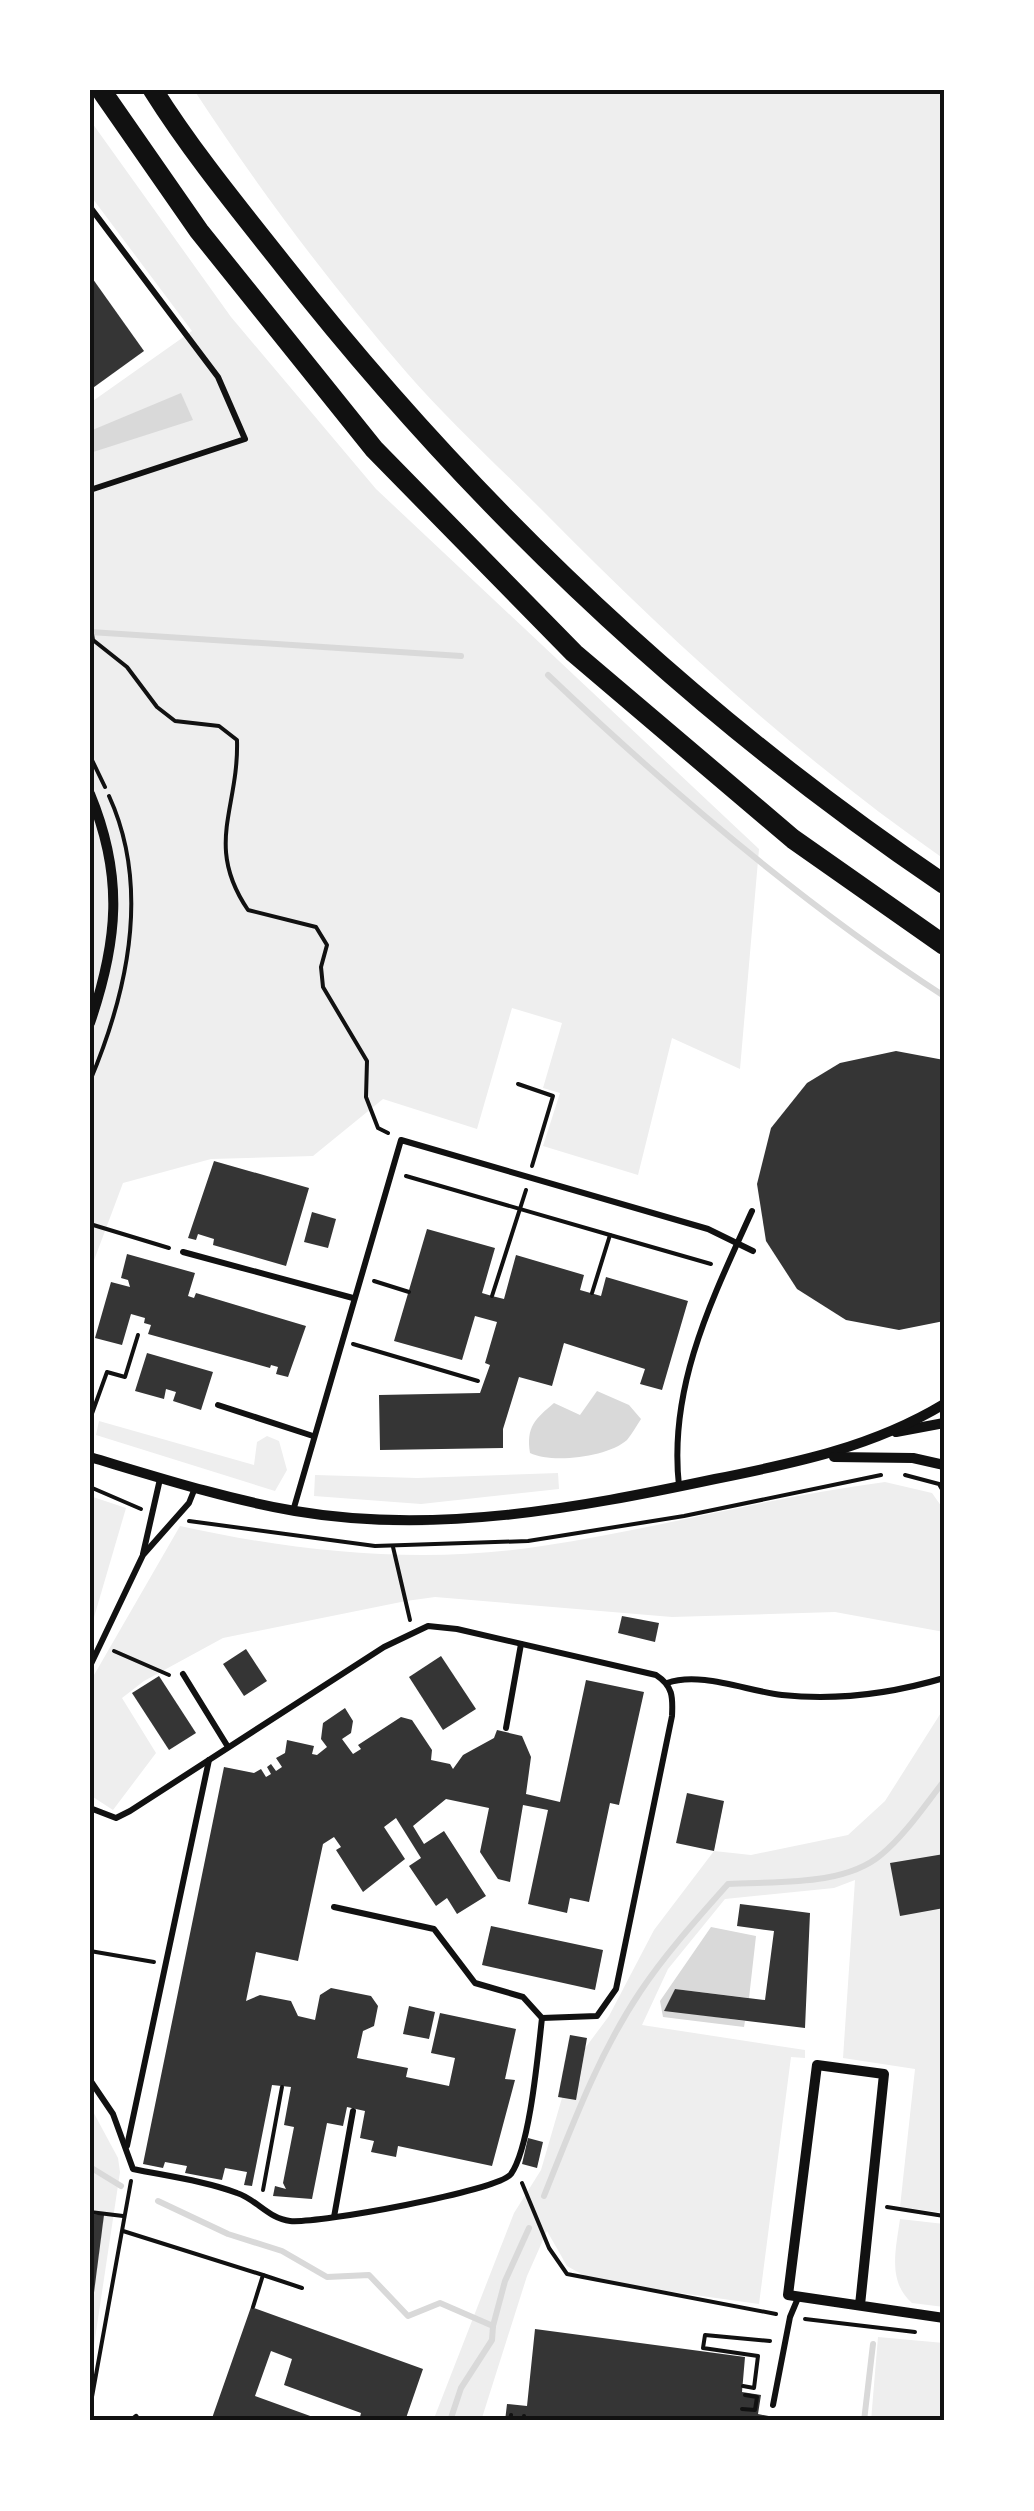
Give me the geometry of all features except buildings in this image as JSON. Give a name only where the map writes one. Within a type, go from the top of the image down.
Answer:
[{"type":"highway","points":[[100,90],[199,231],[374,449],[574,653],[793,840],[944,945]]},
{"type":"highway","points":[[153,90],[320,312],[449,461],[646,654],[773,760],[944,884]]},
{"type":"street","points":[[90,794],[104,827],[116,892],[109,967],[90,1023]]},
{"type":"street","points":[[90,1458],[292,1510],[475,1519],[680,1487],[824,1457],[889,1433],[944,1404]]},
{"type":"street","points":[[889,1433],[944,1423]]},
{"type":"street","points":[[824,1457],[913,1458],[944,1465]]},
{"type":"street","points":[[860,2305],[884,2074],[817,2065],[788,2295],[944,2318]]},
{"type":"lane","points":[[90,207],[218,377],[244,439],[90,490]]},
{"type":"lane","points":[[292,1510],[402,1140],[708,1229],[753,1252]]},
{"type":"lane","points":[[680,1487],[677,1413],[696,1345],[752,1211]]},
{"type":"lane","points":[[183,1252],[353,1298]]},
{"type":"lane","points":[[218,1406],[313,1436]]},
{"type":"lane","points":[[143,1556],[149,1512],[160,1478]]},
{"type":"lane","points":[[90,1666],[143,1556],[189,1503],[195,1486]]},
{"type":"lane","points":[[90,1808],[116,1818],[413,1630],[457,1629],[656,1675],[667,1683],[673,1700],[672,1716],[616,1989],[598,2016],[542,2018]]},
{"type":"lane","points":[[506,1728],[521,1644]]},
{"type":"lane","points":[[183,1674],[228,1748]]},
{"type":"lane","points":[[667,1683],[689,1678],[784,1695],[840,1698],[883,1694],[944,1678]]},
{"type":"lane","points":[[127,2148],[210,1760]]},
{"type":"lane","points":[[334,1907],[434,1930],[475,1983],[524,1997],[542,2018]]},
{"type":"lane","points":[[90,2080],[112,2114],[133,2169],[240,2193],[290,2222],[334,2217],[476,2190],[495,2185],[513,2171],[542,2018]]},
{"type":"lane","points":[[334,2217],[353,2111]]},
{"type":"lane","points":[[774,2405],[790,2317],[798,2298]]},
{"type":"path","points":[[90,622],[94,640],[127,666],[157,707],[175,720],[219,726],[237,740],[238,770],[222,846],[232,882],[248,910],[316,927],[326,945],[321,966],[324,987],[366,1060],[366,1098],[378,1128],[402,1140]]},
{"type":"path","points":[[392,1172],[726,1268]]},
{"type":"path","points":[[90,1224],[183,1252]]},
{"type":"path","points":[[592,1294],[610,1236]]},
{"type":"path","points":[[360,1276],[409,1292]]},
{"type":"path","points":[[90,1419],[107,1372],[125,1377],[138,1335]]},
{"type":"path","points":[[340,1340],[478,1381]]},
{"type":"path","points":[[90,1487],[149,1512]]},
{"type":"path","points":[[393,1546],[413,1630]]},
{"type":"path","points":[[100,1645],[172,1676],[183,1674]]},
{"type":"path","points":[[90,1951],[166,1965]]},
{"type":"path","points":[[260,2207],[282,2087]]},
{"type":"path","points":[[90,2408],[133,2169]]},
{"type":"path","points":[[513,2171],[548,2248],[567,2274],[790,2317],[925,2333]]},
{"type":"path","points":[[872,2205],[944,2216]]},
{"type":"path","points":[[90,2212],[123,2216]]},
{"type":"path","points":[[122,2231],[302,2288]]},
{"type":"path","points":[[253,2307],[263,2275]]},
{"type":"path","points":[[743,2386],[754,2388],[758,2356],[704,2348],[705,2335],[785,2342]]},
{"type":"path","points":[[742,2409],[756,2410],[757,2397],[745,2396]]},
{"type":"shaded area","points":[[194,90],[944,90],[944,859],[838,780],[737,695],[639,606],[440,409],[323,270]]},
{"type":"shaded area","points":[[90,120],[231,317],[376,489],[759,849],[740,1069],[672,1038],[638,1175],[543,1146],[560,1093],[543,1088],[562,1023],[512,1008],[477,1129],[383,1099],[313,1156],[211,1159],[123,1183],[90,1271],[90,403],[192,331],[90,195]]},
{"type":"shaded area","points":[[181,393],[193,420],[90,453],[90,431]]},
{"type":"shaded area","points":[[597,1391],[629,1405],[641,1419],[627,1440],[607,1451],[580,1457],[552,1458],[530,1453],[531,1430],[542,1414],[554,1403],[580,1415]]},
{"type":"shaded area","points":[[99,1421],[254,1465],[257,1442],[267,1436],[279,1441],[287,1470],[275,1491],[96,1435]]},
{"type":"shaded area","points":[[558,1473],[559,1489],[421,1504],[314,1496],[315,1475],[417,1478]]},
{"type":"shaded area","points":[[885,1482],[932,1493],[944,1510],[944,1632],[835,1612],[672,1617],[435,1597],[406,1601],[223,1638],[144,1681],[122,1698],[156,1753],[113,1810],[90,1795],[90,1682],[180,1526],[315,1549],[452,1555],[585,1539]]},
{"type":"shaded area","points":[[90,1496],[126,1508],[90,1631]]},
{"type":"shaded area","points":[[944,1708],[944,2213],[900,2207],[915,2069],[843,2058],[855,1880],[834,1888],[725,1899],[668,1969],[642,2025],[805,2050],[805,2058],[791,2057],[759,2304],[594,2281],[567,2266],[547,2231],[527,2276],[481,2421],[433,2421],[514,2213],[541,2170],[571,2067],[609,2016],[654,1930],[714,1851],[751,1855],[848,1835],[885,1801]]},
{"type":"shaded area","points":[[711,1927],[756,1936],[749,1998],[675,1989],[665,2010],[745,2021],[744,2027],[663,2017],[660,2001]]},
{"type":"shaded area","points":[[90,2106],[118,2158],[120,2172],[90,2372]]},
{"type":"shaded area","points":[[900,2219],[944,2224],[944,2307],[912,2303],[899,2285],[895,2253]]},
{"type":"shaded area","points":[[878,2337],[944,2343],[944,2421],[871,2421]]},
{"type":"waterway","points":[[90,632],[461,656]]},
{"type":"waterway","points":[[548,675],[641,761],[788,885],[944,996]]},
{"type":"waterway","points":[[544,2196],[587,2091],[625,2016],[660,1964],[728,1884],[808,1880],[866,1865],[899,1838],[944,1781]]},
{"type":"waterway","points":[[90,2167],[121,2186]]},
{"type":"waterway","points":[[158,2201],[228,2234],[282,2251],[327,2277],[369,2275],[408,2316],[440,2303],[493,2326],[492,2340],[461,2388],[450,2421]]},
{"type":"waterway","points":[[493,2326],[505,2281],[529,2228]]},
{"type":"waterway","points":[[864,2421],[873,2344]]}]
